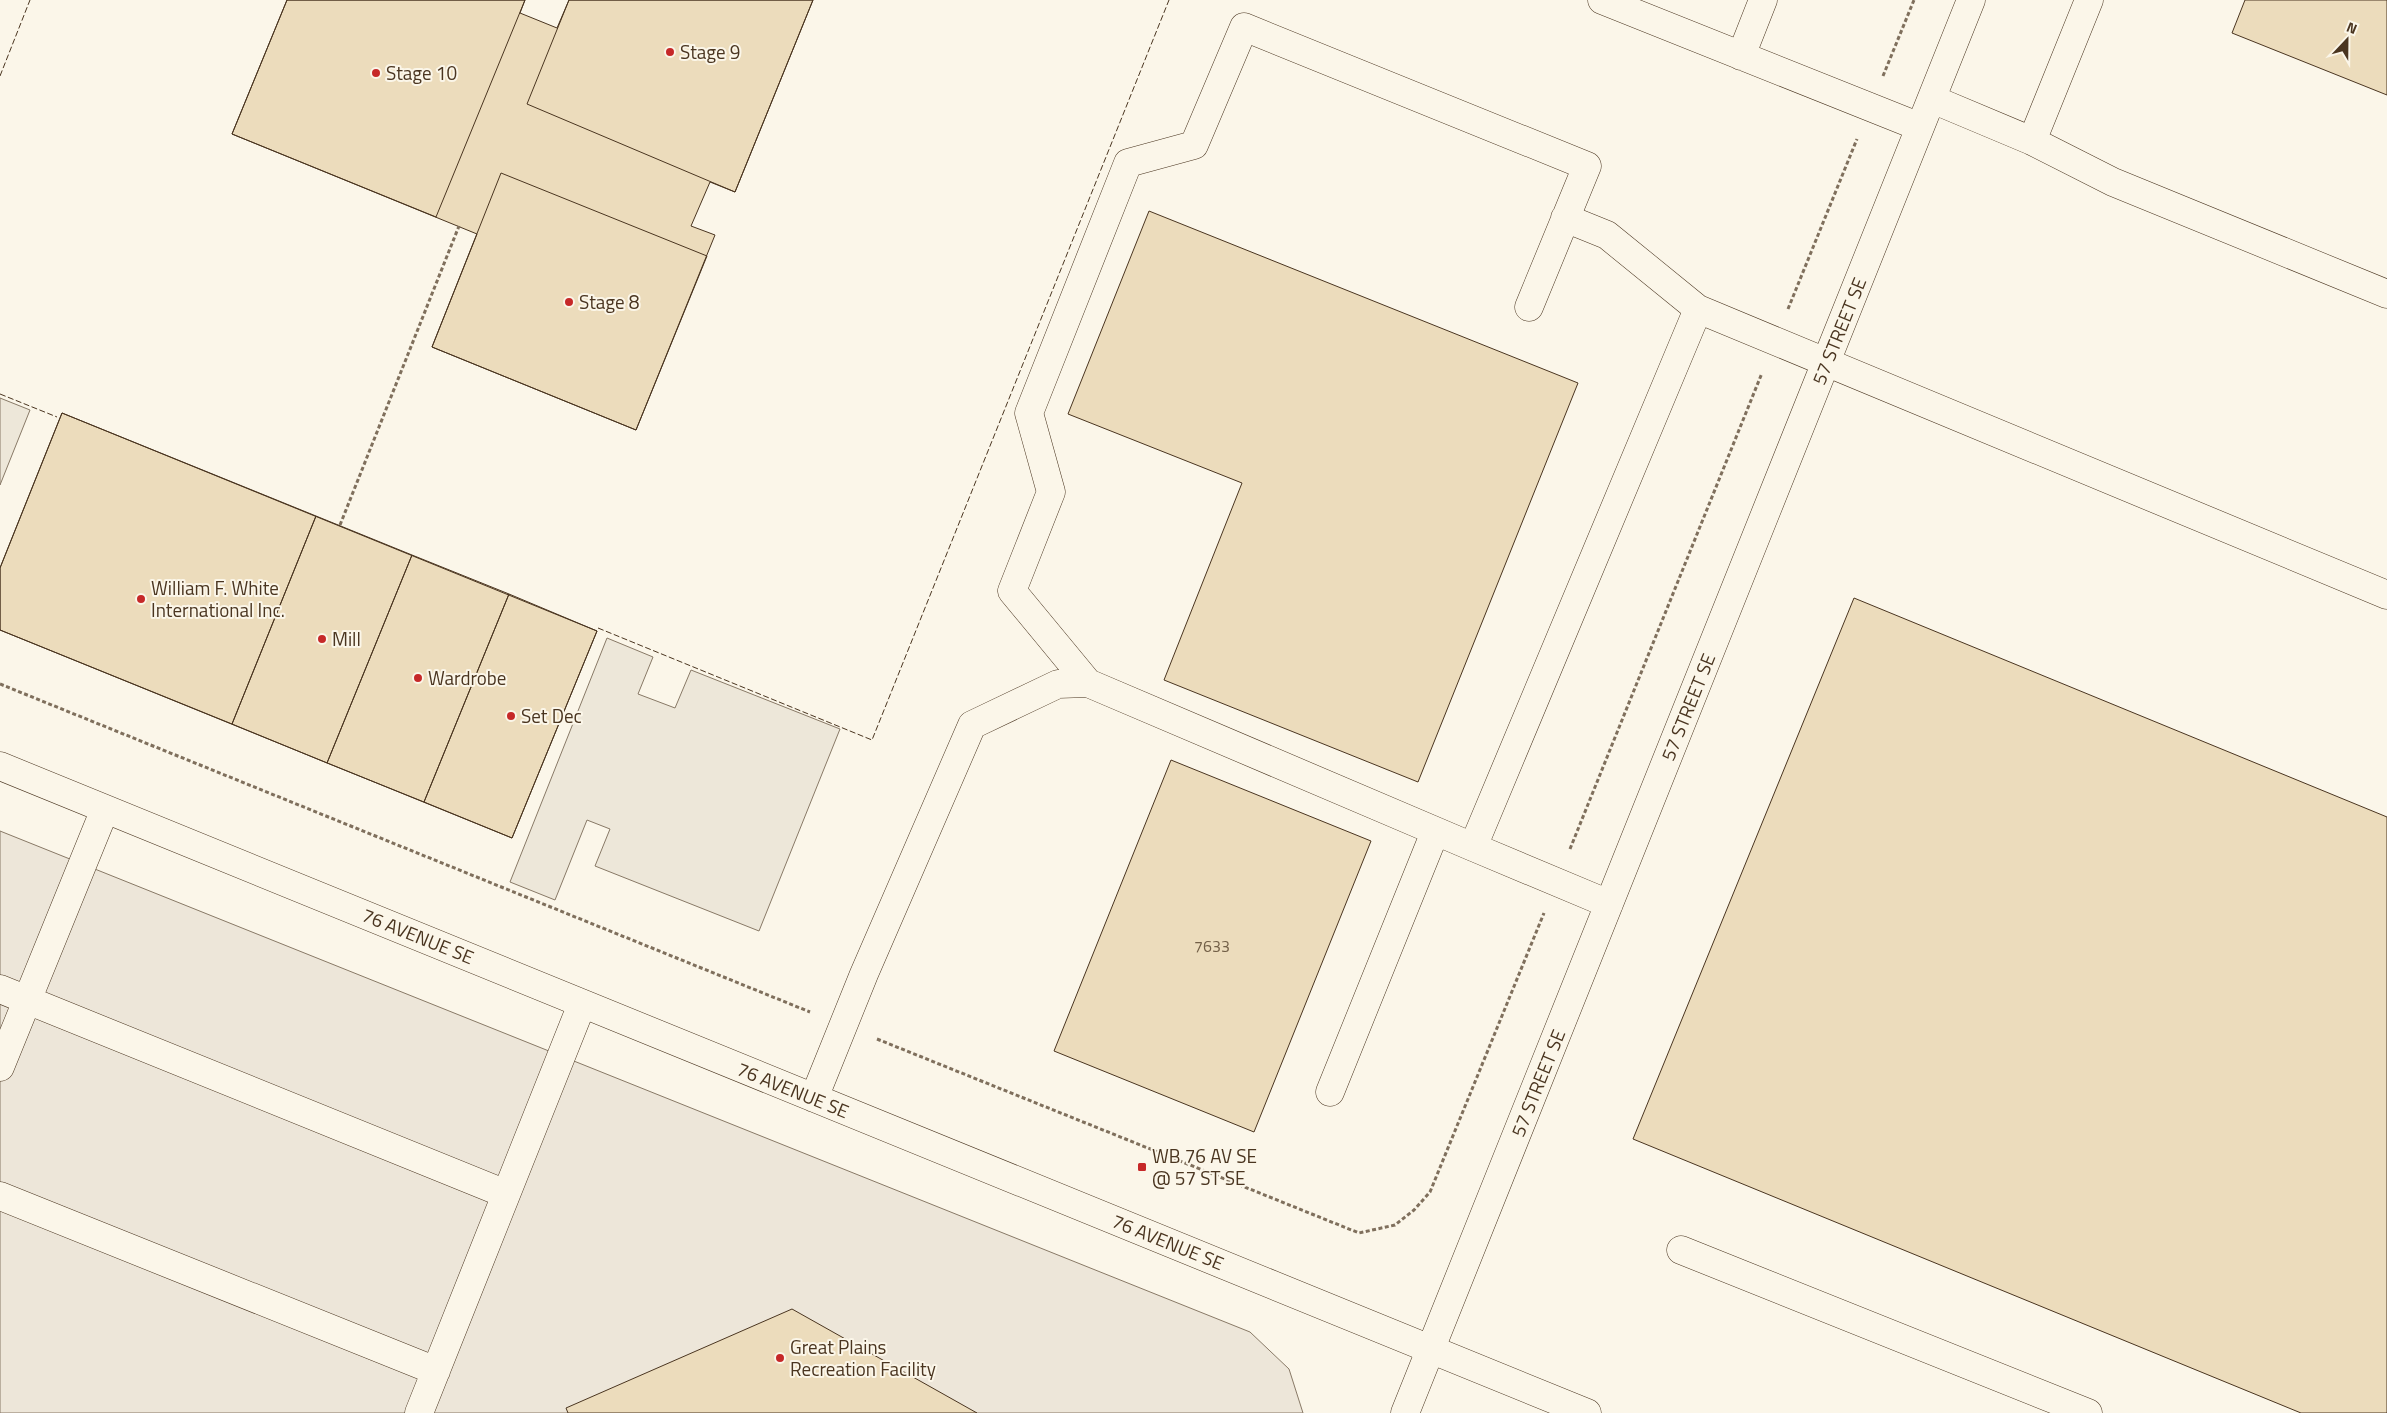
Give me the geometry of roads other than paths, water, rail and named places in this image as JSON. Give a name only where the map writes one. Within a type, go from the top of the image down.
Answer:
[{"type":"street","points":[[1602,0],[1920,127]]},
{"type":"street","points":[[1741,56],[1763,0]]},
{"type":"street","name":"57 STREET SE","points":[[1405,1413],[1971,0]]},
{"type":"street","points":[[2032,141],[2089,0]]},
{"type":"street","points":[[1088,683],[1012,591],[1051,492],[1029,413],[1128,163],[1194,145],[1244,27],[1587,166],[1530,306]]},
{"type":"street","points":[[1932,99],[2032,141],[2113,182],[2387,294]]},
{"type":"street","points":[[1565,218],[1608,234],[1698,309],[2387,594]]},
{"type":"street","points":[[1473,847],[1698,309]]},
{"type":"street","points":[[814,1098],[843,1025],[972,725],[1058,684],[1088,683],[1435,832],[1609,904]]},
{"type":"street","name":"76 AVENUE SE","points":[[0,766],[1587,1413]]},
{"type":"street","points":[[0,1067],[105,809]]},
{"type":"street","points":[[1330,1092],[1435,832]]},
{"type":"street","points":[[0,989],[506,1194]]},
{"type":"street","points":[[420,1413],[582,1004]]},
{"type":"street","points":[[0,1196],[436,1371]]},
{"type":"street","points":[[1681,1250],[2088,1413]]},
{"type":"place","name":"Stage 9","points":[[670,52]]},
{"type":"place","name":"Stage 10","points":[[376,73]]},
{"type":"place","name":"Stage 8","points":[[569,302]]},
{"type":"place","name":"William F. White International Inc.","points":[[141,599]]},
{"type":"place","name":"Mill","points":[[322,639]]},
{"type":"place","name":"Wardrobe","points":[[418,678]]},
{"type":"place","name":"Set Dec","points":[[511,716]]},
{"type":"place","name":"WB 76 AV SE @ 57 ST SE","points":[[1142,1167]]},
{"type":"place","name":"Great Plains Recreation Facility","points":[[780,1358]]}]
